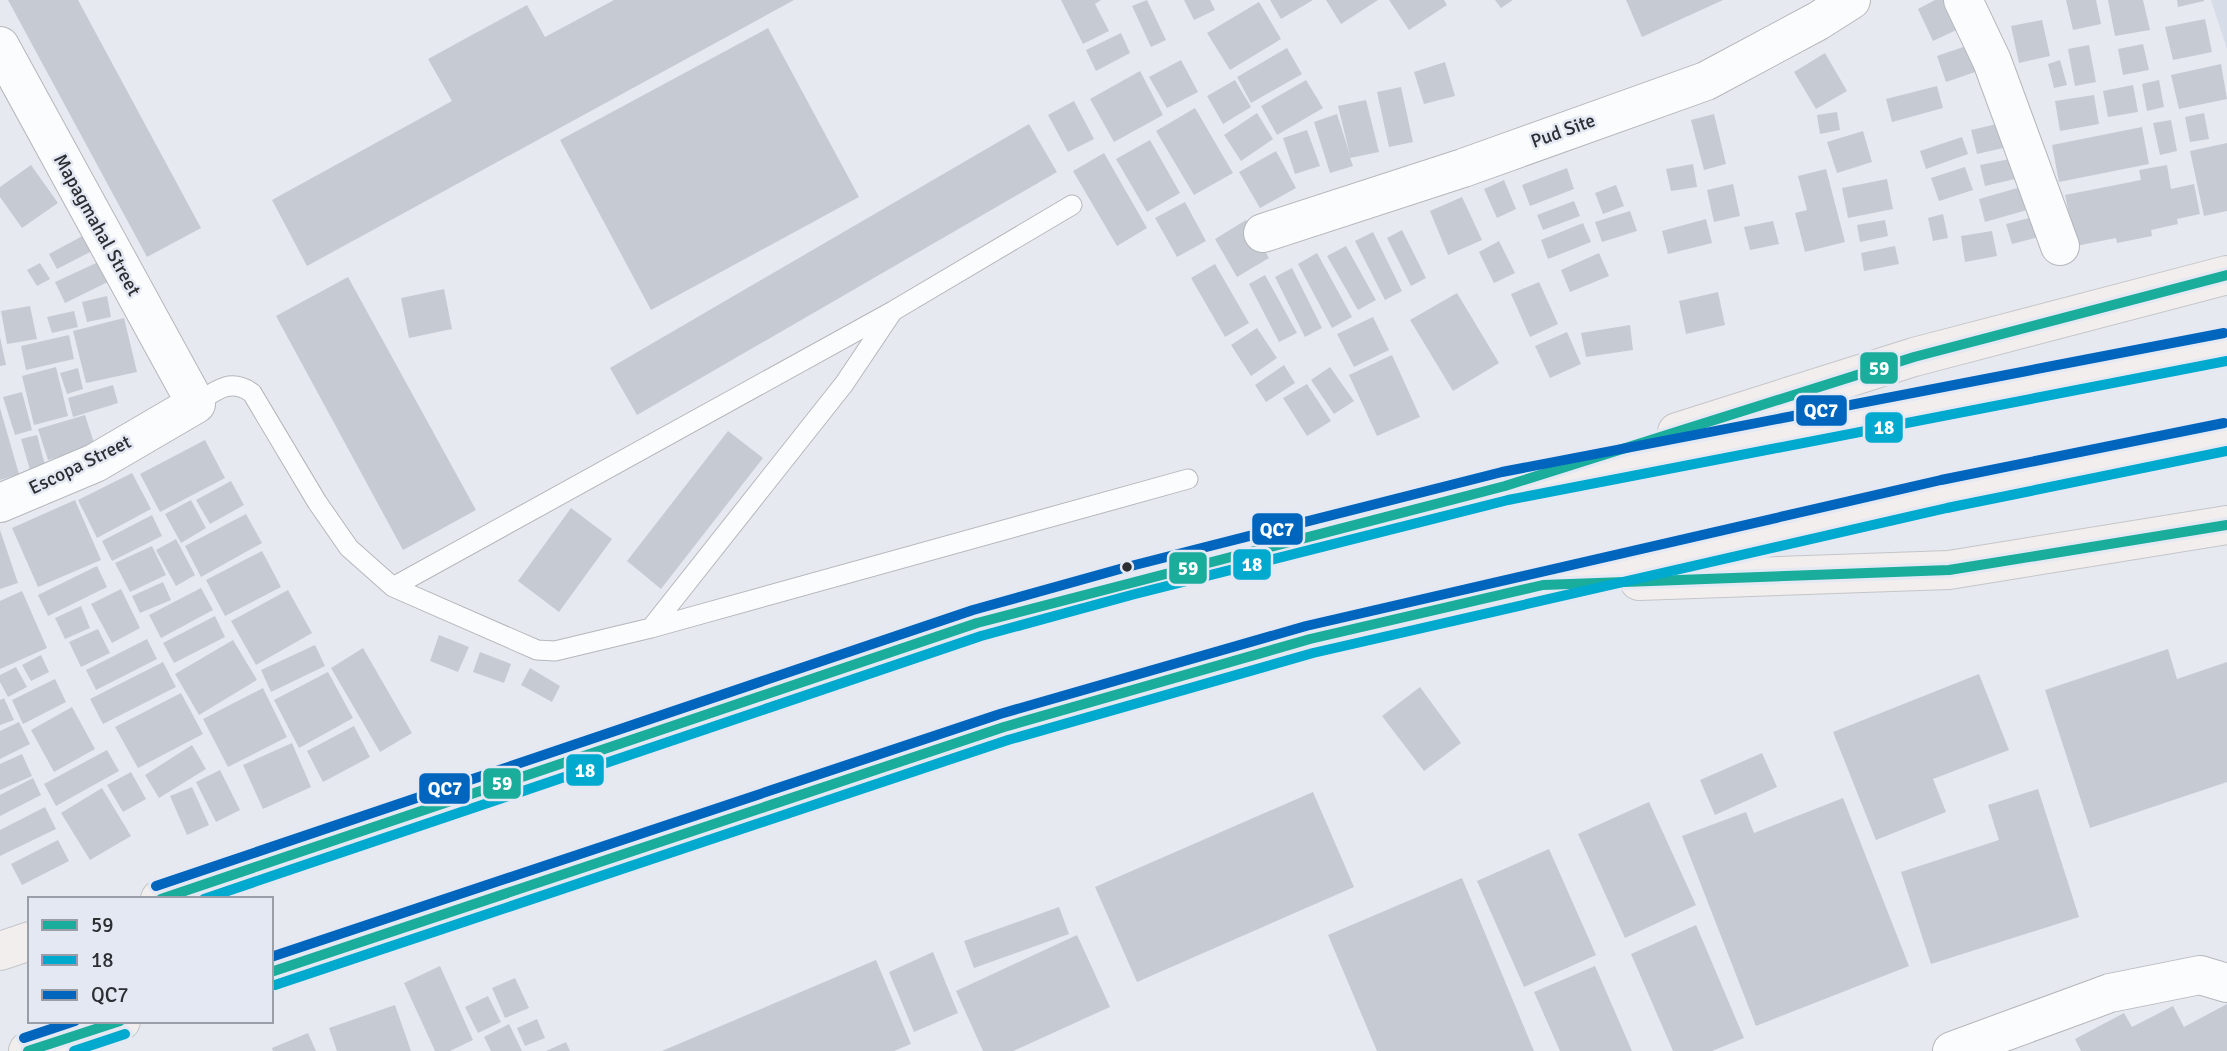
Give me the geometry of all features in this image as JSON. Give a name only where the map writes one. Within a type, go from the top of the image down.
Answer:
[{"type":"main road","points":[[166,897],[977,622],[1505,486],[1914,357],[2227,275]]},
{"type":"main road","points":[[1505,486],[2227,347]]},
{"type":"main road","points":[[273,971],[1004,727],[1310,639],[1944,494],[2227,437]]},
{"type":"main road","points":[[1543,585],[1949,570],[2227,525]]},
{"type":"main road","points":[[0,951],[28,942]]},
{"type":"main road","points":[[28,1051],[115,1023]]},
{"type":"street","name":"Pud Site","points":[[1263,233],[1463,168],[1706,81],[1818,21],[1851,0]]},
{"type":"street","points":[[1963,0],[1992,61],[2060,246]]},
{"type":"street","name":"Mapagmahal Street","points":[[0,46],[196,404]]},
{"type":"street","name":"Escopa Street","points":[[0,503],[95,463],[196,404]]},
{"type":"street","points":[[1952,1051],[2110,993],[2200,975],[2227,983]]},
{"type":"lane","points":[[393,587],[892,311],[1072,205]]},
{"type":"lane","points":[[651,628],[844,384],[892,311]]},
{"type":"lane","points":[[196,404],[226,385],[241,385],[252,393],[317,502],[349,548],[393,587],[537,650],[555,651],[651,628],[1188,479]]},
{"type":"shaded area","points":[[2211,0],[2227,0],[2227,49]]},
{"type":"building","points":[[8,0],[78,0],[201,228],[147,257]]},
{"type":"building","points":[[614,0],[794,0],[307,266],[272,200],[452,101],[428,59],[527,5],[545,37]]},
{"type":"building","points":[[1061,0],[1101,0],[1095,4],[1109,31],[1083,44]]},
{"type":"building","points":[[1147,0],[1166,40],[1151,47],[1132,6]]},
{"type":"building","points":[[1184,0],[1210,0],[1215,10],[1194,20]]},
{"type":"building","points":[[1270,0],[1313,0],[1281,19]]},
{"type":"building","points":[[1326,0],[1378,0],[1341,24]]},
{"type":"building","points":[[1389,0],[1444,0],[1447,5],[1409,30]]},
{"type":"building","points":[[1495,0],[1513,0],[1501,8]]},
{"type":"building","points":[[1626,0],[1723,0],[1642,37]]},
{"type":"building","points":[[1935,0],[1951,0],[1965,26],[1933,41],[1918,9]]},
{"type":"building","points":[[2066,0],[2096,0],[2101,24],[2073,30]]},
{"type":"building","points":[[2108,0],[2143,0],[2150,30],[2115,36]]},
{"type":"building","points":[[2177,0],[2204,0],[2204,1],[2178,7]]},
{"type":"building","points":[[1259,2],[1281,39],[1230,70],[1207,33]]},
{"type":"building","points":[[2205,19],[2212,52],[2173,60],[2165,27]]},
{"type":"building","points":[[2042,20],[2050,56],[2019,63],[2011,26]]},
{"type":"building","points":[[768,28],[859,197],[651,310],[560,140]]},
{"type":"building","points":[[1121,33],[1130,53],[1096,71],[1086,50]]},
{"type":"building","points":[[2143,44],[2149,70],[2123,75],[2118,49]]},
{"type":"building","points":[[1969,45],[1978,71],[1946,82],[1937,56]]},
{"type":"building","points":[[2089,45],[2096,82],[2075,86],[2068,49]]},
{"type":"building","points":[[1287,48],[1302,74],[1251,103],[1237,77]]},
{"type":"building","points":[[1825,53],[1847,91],[1816,109],[1794,72]]},
{"type":"building","points":[[1181,60],[1198,92],[1167,108],[1149,77]]},
{"type":"building","points":[[2060,60],[2067,85],[2054,88],[2048,64]]},
{"type":"building","points":[[1445,62],[1455,96],[1424,104],[1414,72]]},
{"type":"building","points":[[2221,64],[2227,99],[2179,109],[2171,75]]},
{"type":"building","points":[[1140,71],[1163,115],[1114,142],[1090,99]]},
{"type":"building","points":[[1235,80],[1251,107],[1223,124],[1207,96]]},
{"type":"building","points":[[1306,80],[1323,108],[1277,135],[1261,106]]},
{"type":"building","points":[[2159,80],[2164,107],[2147,111],[2142,84]]},
{"type":"building","points":[[2133,85],[2138,112],[2108,117],[2103,91]]},
{"type":"building","points":[[1937,86],[1943,108],[1892,122],[1886,99]]},
{"type":"building","points":[[1401,87],[1413,142],[1389,147],[1377,92]]},
{"type":"building","points":[[2094,95],[2099,124],[2060,131],[2055,101]]},
{"type":"building","points":[[1366,100],[1379,152],[1350,158],[1353,166],[1330,173],[1314,122],[1337,114],[1350,155],[1338,106]]},
{"type":"building","points":[[1074,101],[1094,139],[1068,152],[1048,115]]},
{"type":"building","points":[[1195,108],[1233,173],[1194,195],[1156,131]]},
{"type":"building","points":[[1837,112],[1840,130],[1820,134],[1817,115]]},
{"type":"building","points":[[1257,113],[1273,139],[1241,161],[1224,135]]},
{"type":"building","points":[[2204,113],[2209,139],[2190,142],[2185,117]]},
{"type":"building","points":[[1714,114],[1726,164],[1704,170],[1691,120]]},
{"type":"building","points":[[2171,120],[2177,151],[2160,155],[2153,123]]},
{"type":"building","points":[[2010,121],[2016,145],[1977,154],[1971,130]]},
{"type":"building","points":[[1029,124],[1057,172],[637,415],[610,368]]},
{"type":"building","points":[[2142,127],[2149,164],[2059,182],[2052,145]]},
{"type":"building","points":[[1307,130],[1320,166],[1295,174],[1283,138]]},
{"type":"building","points":[[1863,131],[1872,162],[1837,173],[1827,142]]},
{"type":"building","points":[[1962,137],[1968,154],[1926,169],[1920,151]]},
{"type":"building","points":[[1150,140],[1180,193],[1147,212],[1116,159]]},
{"type":"building","points":[[2227,143],[2227,211],[2204,216],[2190,151]]},
{"type":"building","points":[[1276,151],[1296,188],[1260,208],[1239,172]]},
{"type":"building","points":[[1104,153],[1147,228],[1117,246],[1073,171]]},
{"type":"building","points":[[2010,159],[2015,179],[1985,186],[1980,165]]},
{"type":"building","points":[[1693,164],[1697,187],[1671,191],[1666,169]]},
{"type":"building","points":[[31,165],[58,203],[22,228],[0,197],[0,187]]},
{"type":"building","points":[[2167,165],[2171,189],[2194,184],[2200,214],[2177,219],[2178,224],[2151,230],[2152,236],[2117,243],[2116,238],[2076,246],[2065,195],[2141,180],[2139,170]]},
{"type":"building","points":[[1965,167],[1973,190],[1939,201],[1931,178]]},
{"type":"building","points":[[1567,168],[1574,189],[1530,206],[1522,185]]},
{"type":"building","points":[[1826,169],[1845,242],[1805,252],[1795,213],[1807,210],[1798,176]]},
{"type":"building","points":[[1887,179],[1893,209],[1848,218],[1842,188]]},
{"type":"building","points":[[1504,180],[1516,209],[1497,218],[1484,189]]},
{"type":"building","points":[[1733,184],[1740,216],[1714,222],[1707,190]]},
{"type":"building","points":[[1616,185],[1624,206],[1603,214],[1595,193]]},
{"type":"building","points":[[2021,187],[2027,210],[1985,222],[1979,199]]},
{"type":"building","points":[[1462,197],[1482,240],[1448,255],[1430,211]]},
{"type":"building","points":[[1574,201],[1580,216],[1543,230],[1537,215]]},
{"type":"building","points":[[1185,202],[1206,241],[1177,257],[1155,218]]},
{"type":"building","points":[[1630,211],[1637,231],[1602,242],[1595,222]]},
{"type":"building","points":[[1943,214],[1948,238],[1933,241],[1928,218]]},
{"type":"building","points":[[2041,215],[2046,235],[2012,244],[2006,224]]},
{"type":"building","points":[[1706,219],[1712,243],[1668,254],[1662,231]]},
{"type":"building","points":[[1246,220],[1269,258],[1237,277],[1215,239]]},
{"type":"building","points":[[1885,220],[1888,236],[1860,242],[1857,225]]},
{"type":"building","points":[[1773,221],[1779,244],[1750,250],[1744,227]]},
{"type":"building","points":[[1583,223],[1591,242],[1548,259],[1541,240]]},
{"type":"building","points":[[1402,230],[1426,278],[1411,286],[1387,238]]},
{"type":"building","points":[[1992,231],[1997,256],[1965,262],[1961,236]]},
{"type":"building","points":[[1373,232],[1402,291],[1385,300],[1355,241]]},
{"type":"building","points":[[88,233],[96,249],[57,269],[49,254]]},
{"type":"building","points":[[1499,241],[1515,273],[1494,283],[1479,252]]},
{"type":"building","points":[[1346,246],[1376,300],[1358,310],[1327,256]]},
{"type":"building","points":[[1895,246],[1899,264],[1864,271],[1861,253]]},
{"type":"building","points":[[1317,253],[1352,317],[1332,328],[1298,264]]},
{"type":"building","points":[[1599,253],[1609,276],[1570,292],[1561,270]]},
{"type":"building","points":[[107,258],[116,278],[65,303],[55,282]]},
{"type":"building","points":[[40,263],[50,279],[37,286],[27,270]]},
{"type":"building","points":[[1215,264],[1249,323],[1225,337],[1191,278]]},
{"type":"building","points":[[1292,268],[1322,328],[1305,337],[1275,277]]},
{"type":"building","points":[[1265,275],[1297,333],[1279,342],[1249,284]]},
{"type":"building","points":[[348,277],[476,510],[403,550],[276,316]]},
{"type":"building","points":[[1539,282],[1558,324],[1530,337],[1511,294]]},
{"type":"building","points":[[444,289],[452,329],[409,338],[401,298]]},
{"type":"building","points":[[1718,292],[1725,325],[1686,334],[1679,301]]},
{"type":"building","points":[[1457,293],[1499,363],[1453,391],[1410,320]]},
{"type":"building","points":[[107,296],[111,317],[87,322],[82,302]]},
{"type":"building","points":[[30,306],[37,339],[7,344],[1,311]]},
{"type":"building","points":[[74,311],[78,327],[52,333],[47,317]]},
{"type":"building","points":[[1373,317],[1389,350],[1354,367],[1337,334]]},
{"type":"building","points":[[124,318],[137,372],[86,383],[73,331]]},
{"type":"building","points":[[1630,325],[1633,350],[1586,357],[1581,333]]},
{"type":"building","points":[[1257,328],[1277,358],[1251,376],[1231,345]]},
{"type":"building","points":[[1567,332],[1581,364],[1550,378],[1535,346]]},
{"type":"building","points":[[69,335],[74,359],[26,370],[21,346]]},
{"type":"building","points":[[0,337],[6,365],[0,366]]},
{"type":"building","points":[[1392,355],[1420,417],[1377,436],[1349,375]]},
{"type":"building","points":[[1284,365],[1295,383],[1266,402],[1255,385]]},
{"type":"building","points":[[56,367],[68,416],[34,425],[22,376]]},
{"type":"building","points":[[1330,367],[1354,401],[1334,414],[1311,380]]},
{"type":"building","points":[[78,368],[83,389],[67,394],[60,373]]},
{"type":"building","points":[[1307,384],[1331,421],[1307,436],[1283,398]]},
{"type":"building","points":[[113,385],[118,403],[73,417],[68,398]]},
{"type":"building","points":[[22,392],[32,430],[15,435],[3,397]]},
{"type":"building","points":[[0,408],[19,474],[0,480]]},
{"type":"building","points":[[85,415],[95,446],[48,460],[38,429]]},
{"type":"building","points":[[728,431],[763,458],[661,589],[627,561]]},
{"type":"building","points":[[37,435],[45,465],[30,470],[21,439]]},
{"type":"building","points":[[205,440],[225,478],[160,512],[140,474]]},
{"type":"building","points":[[132,473],[151,509],[97,538],[78,500]]},
{"type":"building","points":[[231,481],[244,505],[210,524],[196,500]]},
{"type":"building","points":[[75,500],[101,560],[38,587],[12,528]]},
{"type":"building","points":[[191,500],[206,528],[181,543],[165,514]]},
{"type":"building","points":[[571,508],[612,539],[559,612],[518,581]]},
{"type":"building","points":[[246,514],[262,543],[201,577],[185,546]]},
{"type":"building","points":[[152,515],[162,536],[112,561],[102,541]]},
{"type":"building","points":[[0,530],[18,583],[0,589]]},
{"type":"building","points":[[176,539],[195,575],[176,586],[156,550]]},
{"type":"building","points":[[152,546],[166,575],[130,592],[115,563]]},
{"type":"building","points":[[262,551],[281,587],[225,616],[206,580]]},
{"type":"building","points":[[97,566],[107,587],[48,616],[38,595]]},
{"type":"building","points":[[163,582],[171,600],[140,613],[132,596]]},
{"type":"building","points":[[201,588],[213,610],[161,638],[149,615]]},
{"type":"building","points":[[121,589],[140,628],[112,643],[91,604]]},
{"type":"building","points":[[288,590],[312,633],[256,665],[231,621]]},
{"type":"building","points":[[22,591],[47,648],[0,669],[0,601]]},
{"type":"building","points":[[81,606],[90,628],[65,639],[55,618]]},
{"type":"building","points":[[215,616],[225,637],[174,663],[163,643]]},
{"type":"building","points":[[98,629],[110,653],[81,667],[69,642]]},
{"type":"building","points":[[439,635],[469,647],[458,672],[430,661]]},
{"type":"building","points":[[147,639],[157,659],[96,690],[86,670]]},
{"type":"building","points":[[233,640],[257,680],[199,715],[175,674]]},
{"type":"building","points":[[315,645],[325,666],[271,692],[261,670]]},
{"type":"building","points":[[363,648],[412,733],[380,752],[331,668]]},
{"type":"building","points":[[2168,649],[2177,679],[2227,662],[2227,782],[2090,828],[2045,690]]},
{"type":"building","points":[[480,652],[511,664],[504,683],[473,672]]},
{"type":"building","points":[[41,655],[49,672],[31,681],[22,665]]},
{"type":"building","points":[[163,662],[176,687],[103,724],[90,699]]},
{"type":"building","points":[[16,667],[27,687],[8,697],[0,682],[0,675]]},
{"type":"building","points":[[530,668],[560,686],[552,702],[521,685]]},
{"type":"building","points":[[328,672],[353,718],[299,748],[274,700]]},
{"type":"building","points":[[1979,674],[2009,750],[1933,779],[1946,812],[1876,840],[1833,732]]},
{"type":"building","points":[[55,679],[66,702],[23,724],[12,700]]},
{"type":"building","points":[[1420,687],[1461,743],[1424,771],[1382,716]]},
{"type":"building","points":[[263,688],[287,737],[228,767],[203,719]]},
{"type":"building","points":[[181,693],[203,734],[138,768],[115,727]]},
{"type":"building","points":[[4,698],[14,720],[0,725],[0,700]]},
{"type":"building","points":[[72,707],[95,749],[54,772],[31,730]]},
{"type":"building","points":[[19,722],[30,744],[0,759],[0,731]]},
{"type":"building","points":[[354,726],[370,757],[323,782],[307,751]]},
{"type":"building","points":[[292,743],[311,787],[263,809],[243,765]]},
{"type":"building","points":[[192,745],[206,769],[159,798],[145,775]]},
{"type":"building","points":[[107,750],[119,771],[56,806],[44,784]]},
{"type":"building","points":[[1762,753],[1777,787],[1715,815],[1700,780]]},
{"type":"building","points":[[22,754],[32,776],[0,790],[0,764]]},
{"type":"building","points":[[220,770],[240,810],[216,822],[196,782]]},
{"type":"building","points":[[131,772],[146,799],[123,812],[107,785]]},
{"type":"building","points":[[33,778],[41,795],[0,816],[0,795]]},
{"type":"building","points":[[192,787],[209,825],[187,835],[170,796]]},
{"type":"building","points":[[102,788],[131,836],[90,860],[61,813]]},
{"type":"building","points":[[2038,789],[2079,917],[1931,964],[1901,872],[1999,840],[1988,805]]},
{"type":"building","points":[[1313,792],[1354,887],[1137,982],[1095,887]]},
{"type":"building","points":[[1843,798],[1909,966],[1756,1026],[1682,836],[1746,812],[1754,833]]},
{"type":"building","points":[[1649,802],[1696,905],[1625,938],[1578,834]]},
{"type":"building","points":[[45,807],[56,829],[0,856],[0,830]]},
{"type":"building","points":[[58,840],[69,861],[22,885],[11,864]]},
{"type":"building","points":[[1549,849],[1596,955],[1524,987],[1477,881]]},
{"type":"building","points":[[1462,878],[1534,1051],[1377,1051],[1328,935]]},
{"type":"building","points":[[1059,907],[1069,934],[974,968],[964,941]]},
{"type":"building","points":[[1696,925],[1744,1038],[1712,1051],[1673,1051],[1631,954]]},
{"type":"building","points":[[1077,935],[1110,1007],[1013,1051],[983,1051],[956,991]]},
{"type":"building","points":[[933,952],[958,1013],[914,1032],[889,972]]},
{"type":"building","points":[[876,960],[911,1044],[894,1051],[662,1051]]},
{"type":"building","points":[[440,966],[473,1040],[450,1051],[435,1051],[404,983]]},
{"type":"building","points":[[1595,966],[1632,1051],[1560,1051],[1534,992]]},
{"type":"building","points":[[515,978],[529,1008],[505,1018],[492,988]]},
{"type":"building","points":[[488,996],[501,1022],[478,1033],[465,1007]]},
{"type":"building","points":[[2227,1004],[2227,1051],[2081,1051],[2075,1039],[2124,1013],[2132,1027],[2173,1006],[2184,1027]]},
{"type":"building","points":[[395,1005],[411,1051],[337,1051],[329,1028]]},
{"type":"building","points":[[537,1019],[545,1038],[525,1046],[517,1028]]},
{"type":"building","points":[[509,1024],[522,1051],[491,1051],[484,1037]]},
{"type":"building","points":[[308,1033],[316,1051],[273,1051],[272,1048]]},
{"type":"building","points":[[566,1042],[570,1051],[546,1051]]},
{"type":"transit line","name":"59","points":[[167,897],[977,623],[1505,486],[1914,357],[2227,275]]},
{"type":"transit line","name":"QC7","points":[[156,886],[973,610],[1127,567],[1502,472],[2224,333]]},
{"type":"transit line","name":"18","points":[[210,897],[981,636],[1135,594],[1508,500],[2227,361]]},
{"type":"transit line","name":"QC7","points":[[273,956],[1000,714],[1306,626],[1941,480],[2224,423]]},
{"type":"transit line","name":"18","points":[[275,985],[1008,740],[1313,653],[1947,508],[2227,451]]},
{"type":"transit line","name":"59","points":[[273,971],[1004,727],[1310,639],[1543,585],[1949,570],[2227,525]]},
{"type":"transit line","name":"QC7","points":[[24,1038],[69,1023]]},
{"type":"transit line","name":"59","points":[[28,1051],[114,1023]]},
{"type":"transit line","name":"18","points":[[74,1051],[125,1034]]}]
